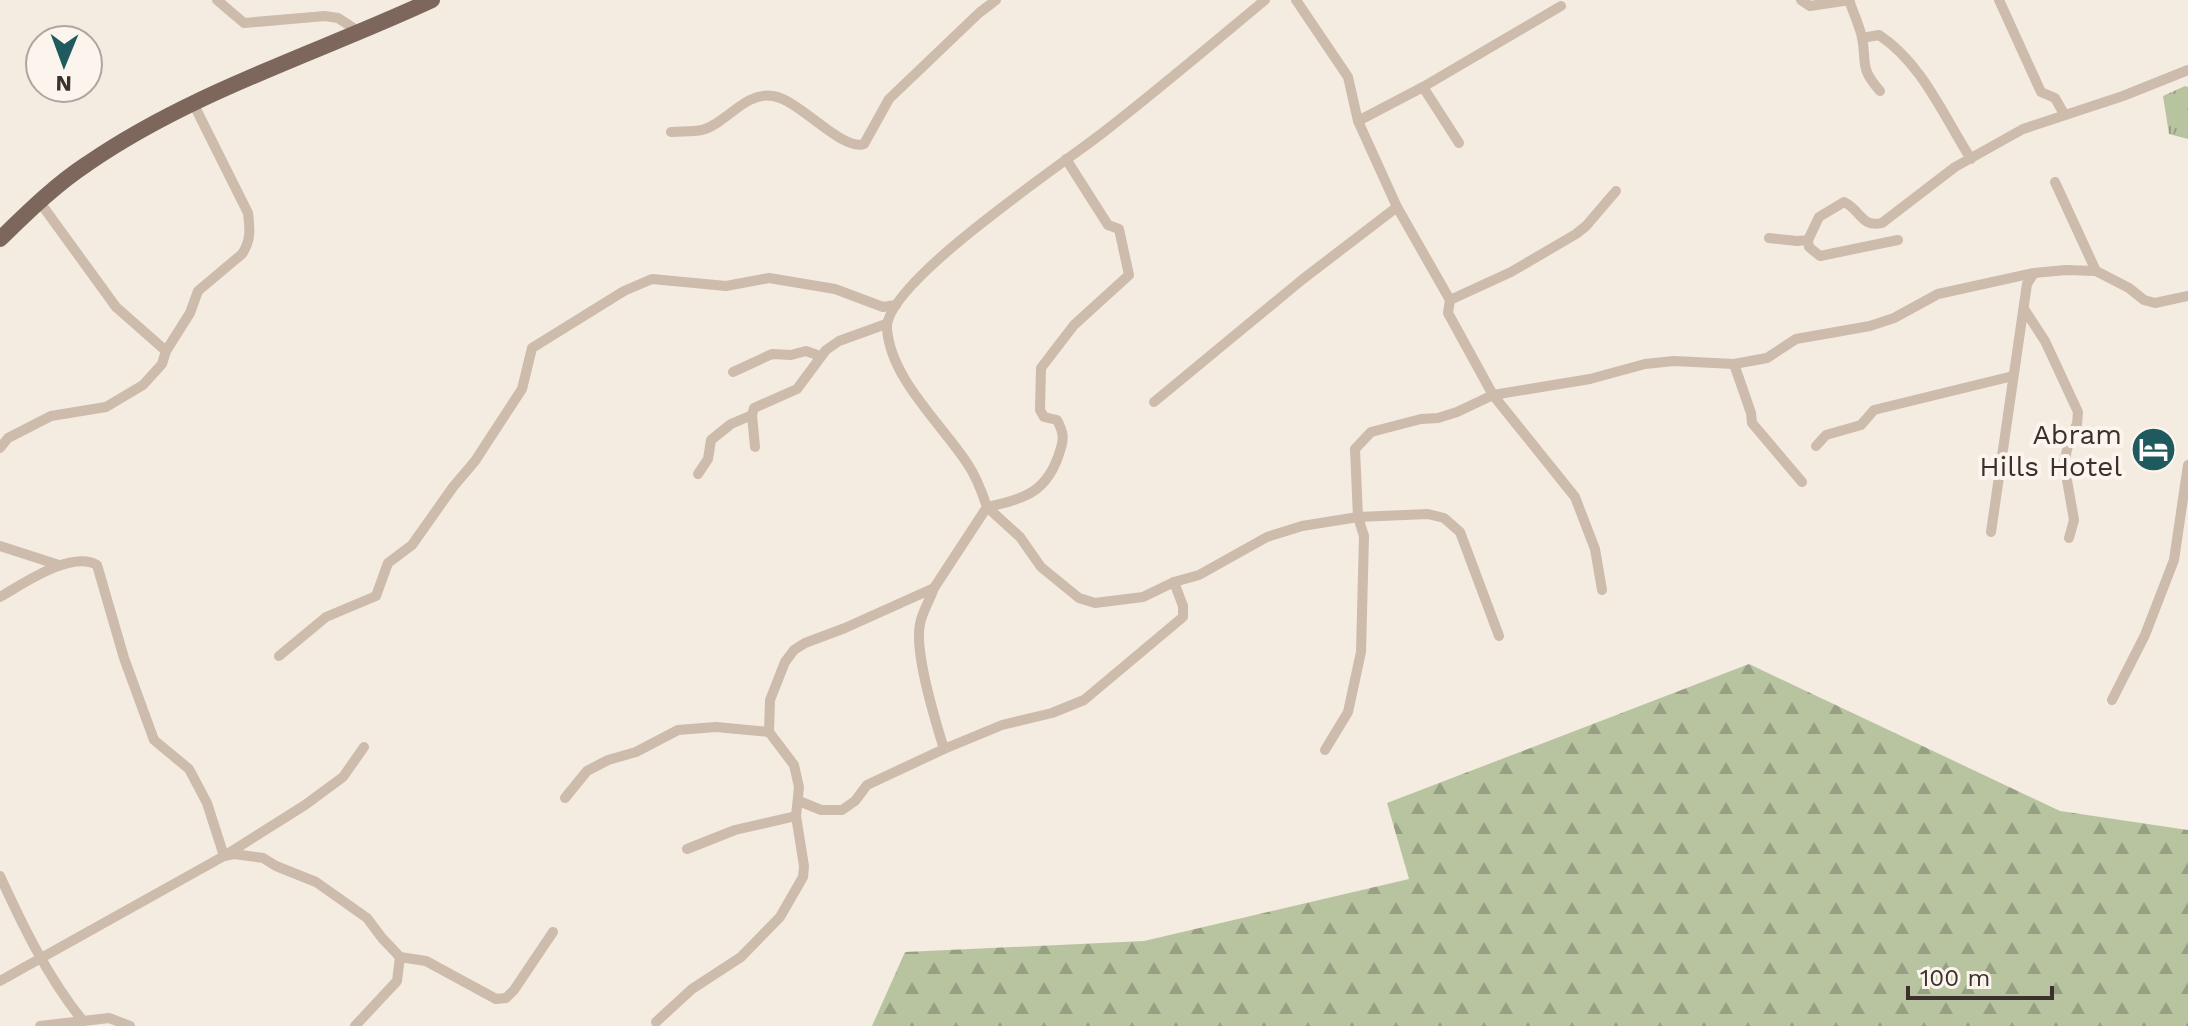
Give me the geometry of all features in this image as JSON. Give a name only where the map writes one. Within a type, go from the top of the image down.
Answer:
[{"type":"main road","points":[[0,239],[39,201],[113,146],[233,83],[361,33],[432,0]]},
{"type":"street","points":[[217,0],[244,23],[325,16],[338,18],[361,33]]},
{"type":"street","points":[[671,132],[704,130],[755,98],[769,95],[796,106],[853,145],[864,144],[889,99],[996,0]]},
{"type":"street","points":[[1265,0],[1101,134],[961,240],[919,278],[896,305],[886,324],[893,360],[970,466],[987,507],[1020,537],[1041,567],[1084,601],[1107,602],[1143,597],[1174,582],[1199,575],[1267,537],[1302,526],[1358,517],[1428,514],[1444,518],[1460,532],[1499,636]]},
{"type":"street","points":[[1801,0],[1810,6],[1850,0],[1862,38],[1863,65],[1880,91]]},
{"type":"street","points":[[1999,0],[2041,92],[2055,98],[2064,114]]},
{"type":"street","points":[[1299,1],[1348,77],[1358,121],[1397,207],[1450,300],[1448,313],[1493,395],[1575,497],[1595,549],[1602,590]]},
{"type":"street","points":[[1358,121],[1423,87],[1561,6]]},
{"type":"street","points":[[1862,38],[1879,35],[1896,46],[1926,86],[1971,159]]},
{"type":"street","points":[[1898,240],[1820,256],[1809,247],[1808,240],[1819,217],[1833,206],[1844,202],[1851,205],[1863,221],[1873,225],[1882,223],[1955,167],[2023,129],[2123,96],[2188,70]]},
{"type":"street","points":[[1423,87],[1459,143]]},
{"type":"street","points":[[0,448],[8,438],[51,416],[106,407],[143,385],[162,364],[166,351],[190,313],[198,291],[242,254],[250,233],[248,213],[193,103]]},
{"type":"street","points":[[944,749],[923,665],[920,621],[934,588],[987,507],[1016,501],[1034,492],[1057,465],[1064,441],[1057,420],[1044,417],[1040,410],[1041,368],[1074,325],[1129,275],[1119,229],[1108,225],[1066,159]]},
{"type":"street","points":[[2055,182],[2096,271]]},
{"type":"street","points":[[1450,300],[1511,272],[1576,234],[1616,191]]},
{"type":"street","points":[[39,201],[116,307],[166,351]]},
{"type":"street","points":[[1154,402],[1303,279],[1365,235],[1397,207]]},
{"type":"street","points":[[1769,238],[1808,240]]},
{"type":"street","points":[[1325,750],[1348,712],[1361,652],[1364,536],[1358,517],[1355,449],[1371,432],[1421,419],[1438,418],[1493,395],[1590,379],[1645,364],[1674,361],[1734,364],[1767,358],[1796,339],[1870,326],[1894,318],[1938,294],[2034,273],[2096,271],[2129,288],[2144,300],[2155,303],[2188,296]]},
{"type":"street","points":[[1991,532],[2027,284],[2034,273]]},
{"type":"street","points":[[2015,277],[2027,284]]},
{"type":"street","points":[[279,656],[326,617],[376,596],[388,563],[412,545],[475,461],[522,389],[532,348],[624,291],[652,279],[726,286],[769,278],[835,289],[883,307],[896,305]]},
{"type":"street","points":[[2024,309],[2045,341],[2078,412],[2064,463],[2074,520],[2069,538]]},
{"type":"street","points":[[755,447],[754,408],[797,389],[820,356],[839,341],[886,324]]},
{"type":"street","points":[[733,372],[772,354],[791,355],[806,351],[820,356]]},
{"type":"street","points":[[1734,364],[1752,423],[1802,482]]},
{"type":"street","points":[[1816,446],[1826,435],[1861,425],[1874,410],[2013,376]]},
{"type":"street","points":[[698,474],[708,459],[711,440],[731,424],[752,415]]},
{"type":"street","points":[[2112,700],[2145,635],[2174,560],[2188,465]]},
{"type":"street","points":[[0,546],[59,565]]},
{"type":"street","points":[[0,597],[59,565],[91,561],[97,565],[124,658],[154,740],[189,769],[207,803],[224,856]]},
{"type":"street","points":[[799,801],[821,810],[842,810],[855,801],[867,785],[944,749],[1002,725],[1052,713],[1084,700],[1183,617],[1183,606],[1174,582]]},
{"type":"street","points":[[656,1022],[692,989],[741,957],[780,917],[803,877],[794,765],[769,732],[770,700],[777,676],[794,650],[805,643],[934,588]]},
{"type":"street","points":[[565,798],[587,771],[608,760],[636,752],[678,730],[716,727],[769,732]]},
{"type":"street","points":[[0,981],[224,856],[305,805],[343,777],[364,747]]},
{"type":"street","points":[[687,849],[735,830],[796,816]]},
{"type":"street","points":[[224,856],[234,854],[263,858],[316,882],[367,918],[400,957],[426,961],[496,999],[506,998],[553,932]]},
{"type":"street","points":[[0,876],[15,911],[60,992],[83,1021]]},
{"type":"street","points":[[355,1026],[397,981],[400,957]]},
{"type":"street","points":[[40,1026],[109,1018],[130,1026]]},
{"type":"green space","points":[[2188,87],[2188,139],[2169,134],[2163,96]]},
{"type":"green space","points":[[1749,664],[2060,811],[2188,830],[2188,1026],[872,1026],[905,952],[1144,941],[1409,879],[1387,803]]},
{"type":"place","name":"Abram Hills Hotel","points":[[2153,450]]}]
